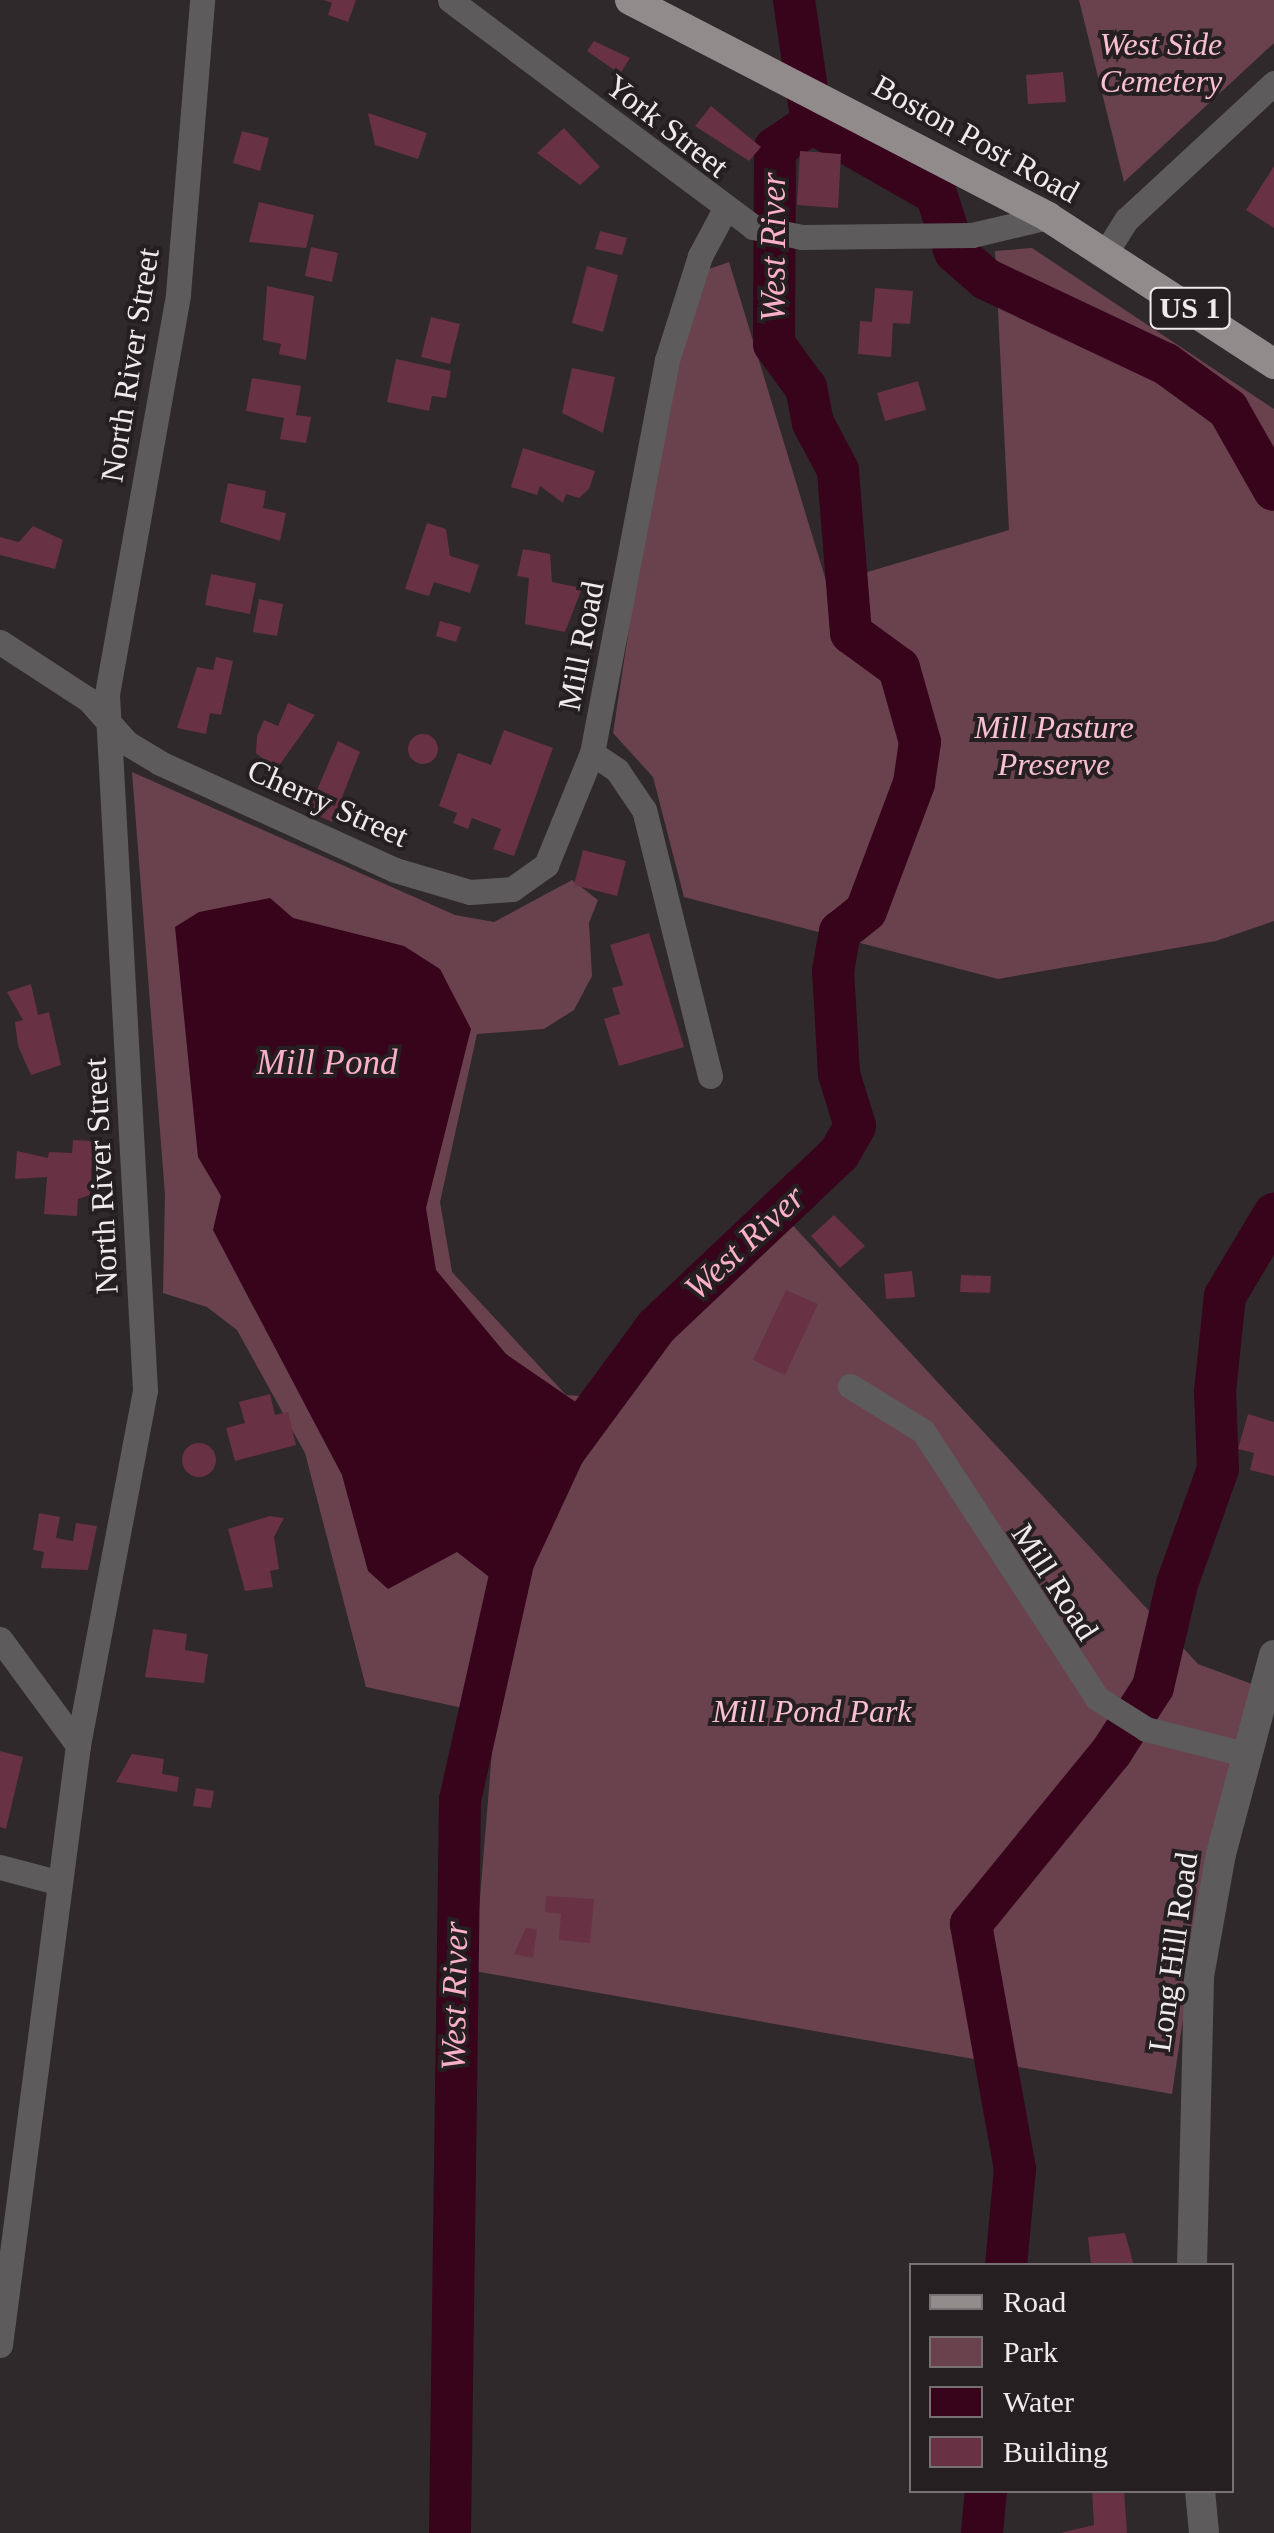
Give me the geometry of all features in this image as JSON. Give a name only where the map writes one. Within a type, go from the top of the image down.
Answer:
[{"type":"main road","name":"Boston Post Road","points":[[630,0],[760,61],[1048,218],[1274,364]]},
{"type":"street","name":"North River Street","points":[[0,2345],[78,1745],[145,1390],[109,724],[115,633],[178,294],[202,0]]},
{"type":"street","name":"York Street","points":[[450,0],[724,212],[753,228],[802,237],[972,235],[1048,218]]},
{"type":"street","points":[[1106,252],[1127,219],[1274,83]]},
{"type":"street","name":"Mill Road","points":[[710,1076],[644,810],[617,770],[592,754],[666,360],[700,256],[724,212]]},
{"type":"street","name":"Cherry Street","points":[[0,642],[89,700],[109,724],[160,763],[395,870],[487,893],[525,884],[546,866],[592,754]]},
{"type":"street","name":"Mill Road","points":[[850,1386],[923,1432],[1075,1674],[1122,1717],[1146,1728],[1248,1755]]},
{"type":"street","points":[[0,1638],[78,1745]]},
{"type":"street","name":"Long Hill Road","points":[[1192,2263],[1194,2021],[1221,1854],[1274,1655]]},
{"type":"street","points":[[0,1867],[60,1883]]},
{"type":"street","points":[[1200,2493],[1204,2533]]},
{"type":"green space","name":"West Side Cemetery","points":[[1079,0],[1274,0],[1274,43],[1124,182]]},
{"type":"green space","name":"Mill Pasture Preserve","points":[[1032,248],[1274,409],[1274,921],[1216,941],[998,979],[684,897],[653,777],[613,733],[657,445],[703,271],[729,262],[827,584],[1009,530],[995,251]]},
{"type":"green space","name":"Mill Pond Park","points":[[132,772],[455,915],[494,922],[572,880],[598,900],[589,923],[592,976],[574,1010],[544,1029],[477,1034],[440,1202],[452,1272],[566,1395],[594,1397],[641,1336],[774,1205],[1198,1664],[1252,1684],[1201,1896],[1172,2094],[474,1971],[495,1715],[366,1687],[305,1453],[237,1330],[207,1307],[163,1293],[165,1195]]},
{"type":"water","name":"Mill Pond","points":[[270,898],[293,918],[404,946],[440,969],[471,1029],[426,1208],[436,1270],[506,1354],[602,1420],[525,1586],[497,1583],[457,1552],[388,1589],[368,1571],[342,1475],[213,1230],[221,1196],[198,1157],[175,927],[199,912]]},
{"type":"building","points":[[324,0],[356,0],[348,22],[328,15],[332,3]]},
{"type":"building","points":[[594,41],[630,58],[620,74],[587,51]]},
{"type":"building","points":[[1063,72],[1066,102],[1028,104],[1026,75]]},
{"type":"building","points":[[711,106],[761,147],[749,161],[695,126]]},
{"type":"building","points":[[368,113],[427,133],[418,159],[375,145]]},
{"type":"building","points":[[564,128],[600,167],[580,185],[537,153]]},
{"type":"building","points":[[242,131],[269,138],[260,171],[233,163]]},
{"type":"building","points":[[800,151],[841,154],[838,208],[797,205]]},
{"type":"building","points":[[1274,166],[1274,228],[1246,210]]},
{"type":"building","points":[[259,202],[314,215],[306,248],[249,242]]},
{"type":"building","points":[[600,231],[627,238],[622,255],[595,249]]},
{"type":"building","points":[[311,247],[338,253],[332,282],[305,276]]},
{"type":"building","points":[[587,266],[618,275],[603,332],[572,323]]},
{"type":"building","points":[[267,286],[314,296],[306,360],[279,354],[281,344],[263,340]]},
{"type":"building","points":[[875,288],[913,291],[910,324],[893,323],[891,357],[858,354],[860,321],[872,322]]},
{"type":"building","points":[[431,317],[460,324],[450,364],[421,357]]},
{"type":"building","points":[[396,359],[451,371],[446,398],[432,396],[429,411],[387,402]]},
{"type":"building","points":[[572,368],[615,377],[603,433],[562,413]]},
{"type":"building","points":[[252,378],[301,386],[296,415],[311,417],[306,443],[280,439],[284,418],[246,411]]},
{"type":"building","points":[[918,381],[926,410],[885,421],[877,393]]},
{"type":"building","points":[[523,448],[595,471],[589,489],[579,498],[566,494],[563,503],[540,486],[537,495],[511,487]]},
{"type":"building","points":[[228,483],[266,491],[263,508],[286,513],[280,541],[220,522]]},
{"type":"building","points":[[427,523],[446,529],[450,556],[479,565],[470,593],[434,582],[429,596],[405,589]]},
{"type":"building","points":[[33,526],[63,540],[55,569],[0,555],[0,537],[19,542]]},
{"type":"building","points":[[523,549],[550,554],[552,582],[582,588],[565,632],[525,624],[529,578],[517,576]]},
{"type":"building","points":[[211,574],[256,583],[250,614],[205,605]]},
{"type":"building","points":[[259,599],[283,604],[277,636],[253,632]]},
{"type":"building","points":[[440,621],[461,627],[456,642],[436,636]]},
{"type":"building","points":[[216,657],[233,661],[221,715],[210,713],[206,734],[177,728],[197,667],[213,670]]},
{"type":"building","points":[[288,703],[315,715],[276,770],[256,753],[257,736],[264,720],[278,726]]},
{"type":"building","points":[[504,730],[553,748],[514,856],[493,849],[501,829],[472,818],[468,829],[453,823],[457,813],[439,806],[458,753],[491,765]]},
{"type":"building","points":[[423,734],[434,738],[438,749],[434,760],[423,764],[412,760],[408,749],[412,738]]},
{"type":"building","points":[[338,741],[360,752],[332,822],[308,811]]},
{"type":"building","points":[[583,850],[626,861],[617,896],[574,885]]},
{"type":"building","points":[[649,933],[684,1047],[619,1066],[604,1019],[620,1014],[612,988],[623,985],[610,945]]},
{"type":"building","points":[[31,984],[38,1015],[49,1012],[61,1065],[31,1075],[18,1046],[15,1022],[23,1020],[7,992]]},
{"type":"building","points":[[73,1140],[93,1141],[90,1195],[78,1199],[77,1216],[44,1214],[47,1177],[15,1179],[17,1151],[48,1158],[49,1152],[72,1153]]},
{"type":"building","points":[[834,1215],[865,1246],[840,1268],[811,1236]]},
{"type":"building","points":[[912,1271],[915,1297],[886,1299],[884,1274]]},
{"type":"building","points":[[961,1275],[991,1276],[990,1293],[960,1292]]},
{"type":"building","points":[[786,1290],[818,1304],[785,1375],[753,1360]]},
{"type":"building","points":[[270,1394],[275,1415],[288,1412],[296,1445],[235,1461],[226,1428],[245,1423],[239,1402]]},
{"type":"building","points":[[1248,1414],[1274,1422],[1274,1476],[1250,1470],[1254,1453],[1238,1449]]},
{"type":"building","points":[[199,1443],[211,1448],[216,1460],[211,1472],[199,1477],[187,1472],[182,1460],[187,1448]]},
{"type":"building","points":[[39,1513],[60,1517],[56,1538],[73,1541],[76,1523],[97,1526],[88,1570],[41,1568],[44,1552],[33,1550]]},
{"type":"building","points":[[270,1516],[284,1518],[274,1537],[279,1569],[270,1571],[273,1587],[245,1591],[228,1529]]},
{"type":"building","points":[[153,1629],[187,1634],[185,1650],[208,1654],[204,1683],[145,1677]]},
{"type":"building","points":[[0,1751],[23,1757],[6,1829],[0,1827]]},
{"type":"building","points":[[132,1754],[164,1759],[162,1774],[179,1777],[177,1792],[116,1782]]},
{"type":"building","points":[[196,1788],[214,1791],[211,1808],[193,1806]]},
{"type":"building","points":[[546,1896],[594,1899],[590,1943],[559,1940],[561,1914],[545,1912]]},
{"type":"building","points":[[526,1928],[537,1929],[533,1958],[514,1954]]},
{"type":"building","points":[[1125,2233],[1133,2263],[1091,2263],[1088,2237]]},
{"type":"building","points":[[1092,2493],[1124,2493],[1127,2533],[1060,2533],[1094,2525]]},
{"type":"waterway","name":"West River","points":[[794,0],[812,123]]},
{"type":"waterway","points":[[812,123],[936,194],[955,252],[986,279],[1166,364],[1228,409],[1274,490]]},
{"type":"waterway","name":"West River","points":[[561,1456],[656,1327],[839,1154],[855,1126],[839,1074],[833,971],[840,932],[866,911],[914,783],[920,742],[899,668],[851,633],[838,470],[813,423],[806,388],[774,344],[775,148],[812,123]]},
{"type":"waterway","points":[[1006,2263],[1015,2169],[971,1924],[1112,1751],[1153,1687],[1177,1584],[1218,1469],[1215,1392],[1225,1296],[1274,1214]]},
{"type":"waterway","name":"West River","points":[[450,2533],[460,1800],[520,1531]]},
{"type":"waterway","points":[[982,2533],[986,2493]]}]
